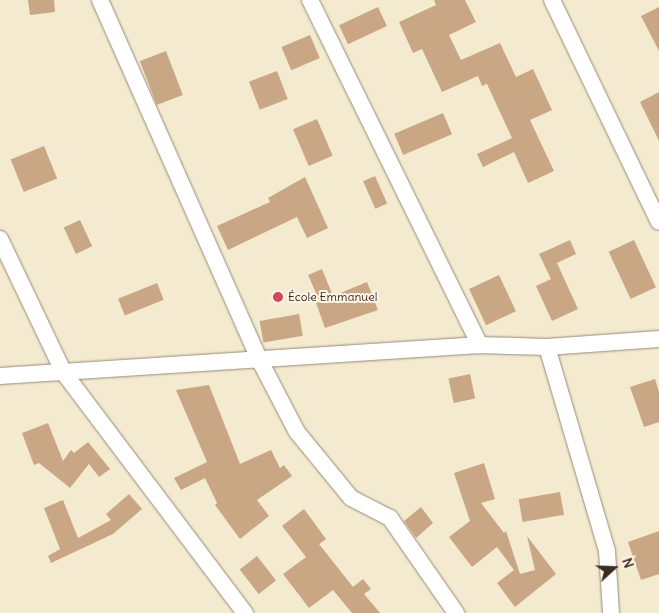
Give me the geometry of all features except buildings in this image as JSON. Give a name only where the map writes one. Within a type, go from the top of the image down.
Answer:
[{"type":"street","points":[[100,0],[260,361],[297,432],[351,498],[390,518],[456,613]]},
{"type":"street","points":[[310,0],[480,345]]},
{"type":"street","points":[[552,0],[659,222]]},
{"type":"street","points":[[0,239],[64,373],[245,613]]},
{"type":"street","points":[[0,376],[260,361],[480,345],[547,347],[659,339]]},
{"type":"street","points":[[547,347],[607,551],[611,613]]},
{"type":"place","name":"École Emmanuel","points":[[278,297]]}]
